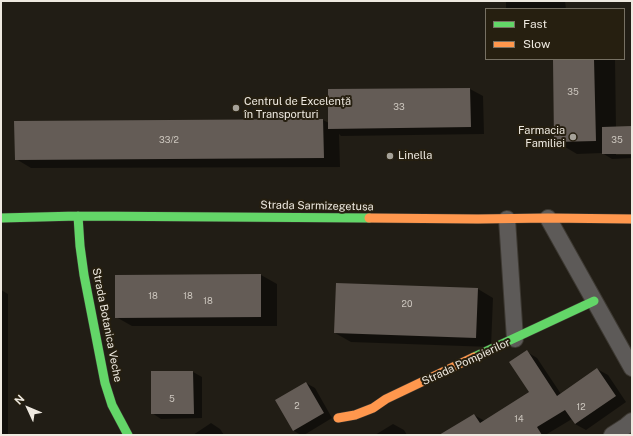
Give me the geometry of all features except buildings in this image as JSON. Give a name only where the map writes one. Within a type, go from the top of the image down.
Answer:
[{"type":"main road","name":"Strada Sarmizegetusa","points":[[1,218],[78,216],[632,219]]},
{"type":"main road","name":"Strada Botanica Veche","points":[[78,216],[84,275],[105,383],[112,405],[128,435]]},
{"type":"main road","name":"Strada Pompierilor","points":[[338,418],[355,415],[373,408],[386,399],[594,301]]},
{"type":"street","points":[[548,218],[632,368]]},
{"type":"street","points":[[507,219],[516,339]]},
{"type":"street","points":[[612,435],[632,421]]},
{"type":"traffic: fast","points":[[78,216],[84,275],[105,383],[112,405],[128,435]]},
{"type":"traffic: fast","points":[[1,218],[78,216],[369,218]]},
{"type":"traffic: fast","points":[[474,357],[594,301]]},
{"type":"traffic: slow","points":[[369,218],[632,219]]},
{"type":"traffic: slow","points":[[338,418],[355,415],[373,408],[386,399],[474,357]]},
{"type":"place","name":"Centrul de Excelență în Transporturi","points":[[236,108]]},
{"type":"place","name":"Farmacia Familiei","points":[[573,137]]},
{"type":"place","name":"Linella","points":[[390,156]]}]
